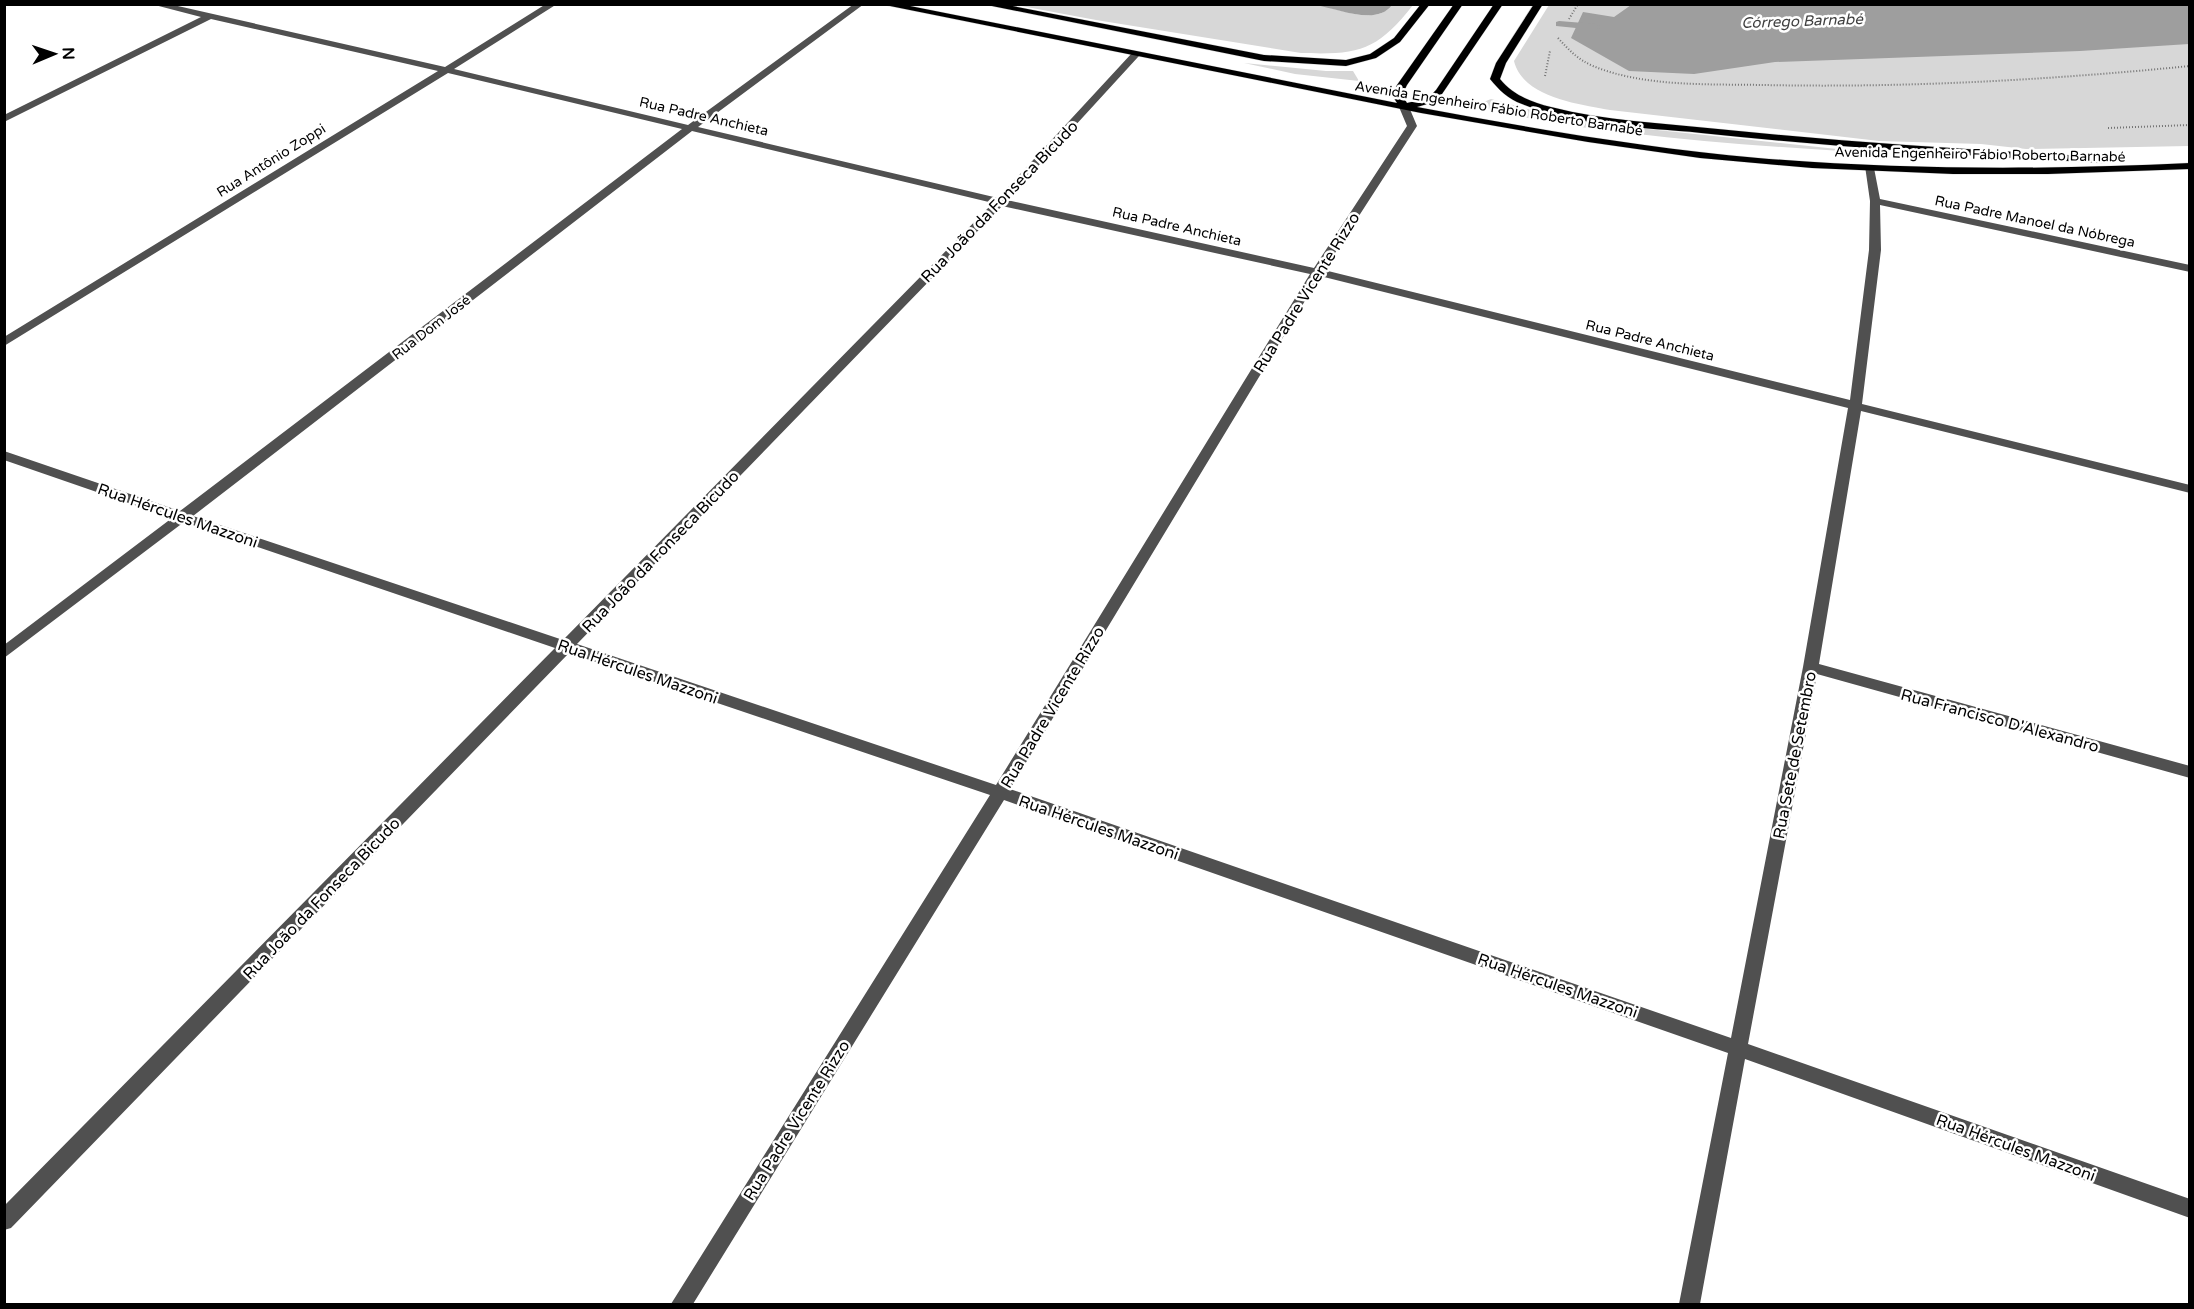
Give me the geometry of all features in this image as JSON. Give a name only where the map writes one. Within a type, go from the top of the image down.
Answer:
[{"type":"main road","name":"Avenida Engenheiro Fábio Roberto Barnabé","points":[[884,4],[1404,107],[1581,138],[1809,165],[1869,168],[2129,169],[2190,165]]},
{"type":"main road","points":[[986,4],[1240,53],[1289,60],[1353,62],[1373,56],[1396,40],[1426,4]]},
{"type":"main road","points":[[1459,4],[1397,94],[1404,107],[1431,100],[1499,4]]},
{"type":"main road","points":[[1539,4],[1501,63],[1495,79],[1505,93],[1527,103],[1556,111],[1604,119],[1780,138],[1983,154],[2190,165]]},
{"type":"main road","points":[[1135,55],[1166,50],[1240,53]]},
{"type":"street","name":"Rua Padre Anchieta","points":[[155,4],[447,70],[1000,202],[1317,272],[2190,489]]},
{"type":"street","name":"Rua Antônio Zoppi","points":[[4,342],[553,4]]},
{"type":"street","name":"Rua Dom José","points":[[4,653],[690,128],[860,4]]},
{"type":"street","points":[[4,120],[210,16]]},
{"type":"street","name":"Rua João da Fonseca Bicudo","points":[[4,1221],[1000,202],[1135,55]]},
{"type":"street","name":"Rua Padre Vicente Rizzo","points":[[681,1305],[1000,792],[1317,272],[1412,126],[1404,107]]},
{"type":"street","name":"Rua Sete de Setembro","points":[[1689,1305],[1811,667],[1855,407],[1875,250],[1875,201],[1869,168]]},
{"type":"street","name":"Rua Padre Manoel da Nóbrega","points":[[1875,201],[2190,269]]},
{"type":"street","name":"Rua Hércules Mazzoni","points":[[4,455],[183,518],[1000,792],[1738,1047],[2190,1209]]},
{"type":"street","name":"Rua Francisco D'Alexandro","points":[[1811,667],[2190,772]]},
{"type":"path","points":[[1574,9],[1578,4]]},
{"type":"path","points":[[1544,85],[1549,53],[1558,38],[1575,57],[1593,65],[1643,78],[1705,84],[1922,86],[2085,77],[2190,66]]},
{"type":"shaded area","points":[[1316,4],[1367,15],[1385,11],[1392,5],[1413,5],[1388,32],[1365,47],[1338,53],[1301,53],[1016,5]]},
{"type":"shaded area","points":[[1549,5],[2189,5],[2189,146],[2026,149],[1981,144],[1879,141],[1610,110],[1569,102],[1540,91],[1529,83],[1519,73],[1514,61]]},
{"type":"shaded area","points":[[1244,63],[1326,71],[1353,71],[1359,81],[1295,74]]},
{"type":"shaded area","points":[[1491,99],[1561,118],[1591,123],[1875,153],[1659,137],[1532,119],[1476,105]]},
{"type":"water","points":[[1392,4],[1385,11],[1367,15],[1316,5]]},
{"type":"water","points":[[1631,5],[2189,5],[2189,44],[2080,51],[1775,62],[1694,74],[1629,71],[1571,38],[1583,12],[1614,17]]},
{"type":"waterway","name":"Córrego Barnabé","points":[[1559,24],[1596,27]]}]
